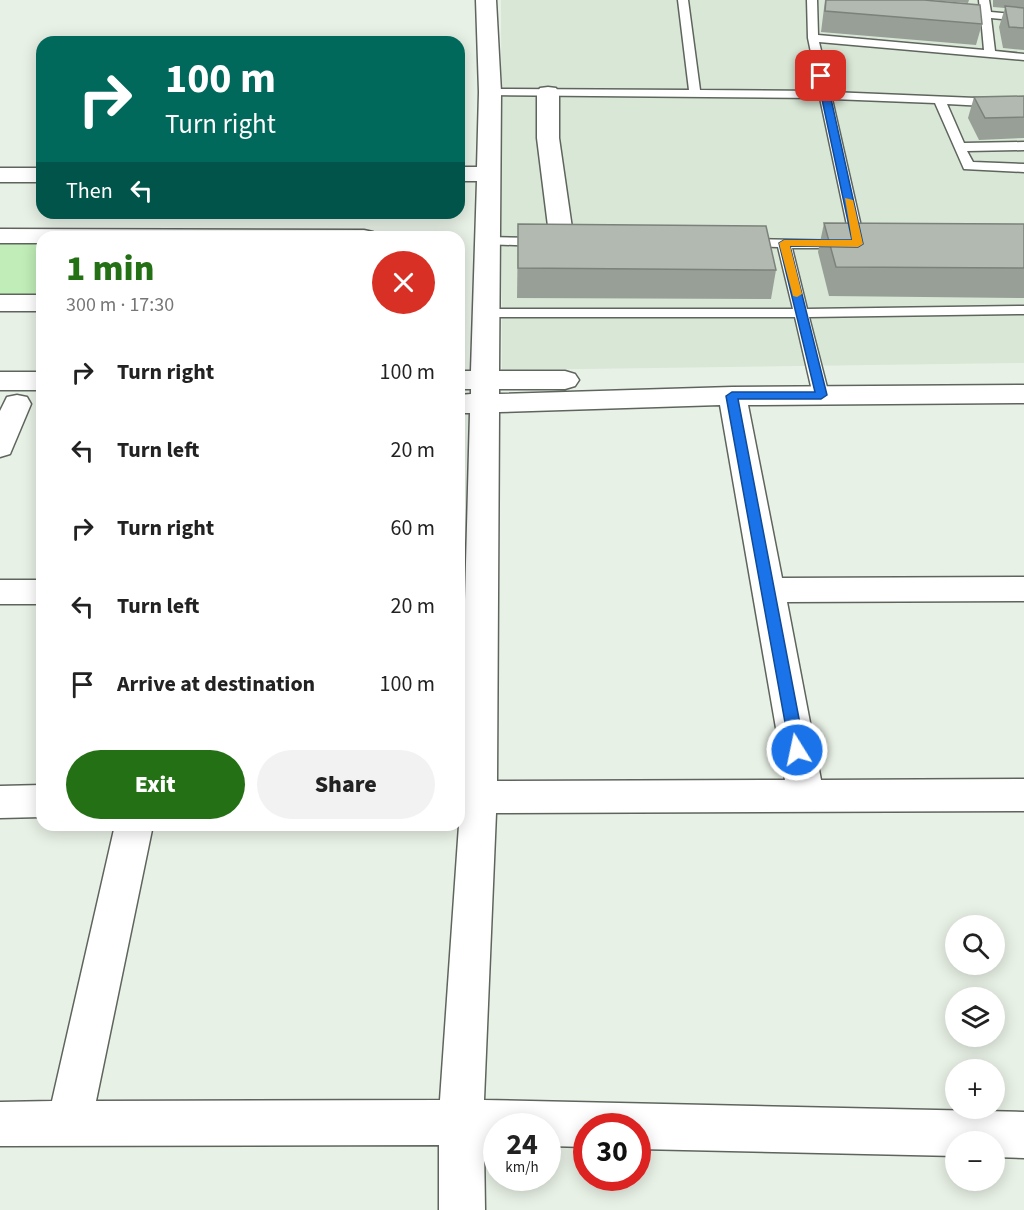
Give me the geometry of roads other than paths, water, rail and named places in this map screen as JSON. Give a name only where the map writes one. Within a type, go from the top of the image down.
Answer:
[{"type":"street","points":[[462,1210],[461,1122],[478,797],[470,590],[472,392],[486,313],[478,260],[474,174],[490,92],[486,0]]},
{"type":"street","points":[[548,93],[548,138],[568,242]]},
{"type":"street","points":[[0,175],[36,175]]},
{"type":"street","points":[[0,236],[36,236]]},
{"type":"street","points":[[0,303],[36,303]]},
{"type":"street","points":[[472,392],[819,387],[1024,379]]},
{"type":"street","points":[[0,381],[36,381]]},
{"type":"street","points":[[472,392],[732,396],[819,387],[1024,394]]},
{"type":"street","points":[[732,396],[806,796]]},
{"type":"street","points":[[0,447],[20,404]]},
{"type":"street","points":[[768,590],[1024,589]]},
{"type":"street","points":[[0,592],[36,592]]},
{"type":"street","points":[[478,797],[1024,795]]},
{"type":"street","points":[[0,802],[36,801]]},
{"type":"street","points":[[69,1124],[134,831]]},
{"type":"street","points":[[0,1124],[461,1122],[1024,1135]]},
{"type":"lane","points":[[684,0],[695,94]]},
{"type":"lane","points":[[737,243],[864,244],[813,38],[812,0]]},
{"type":"lane","points":[[984,0],[990,54]]},
{"type":"lane","points":[[951,12],[1024,18]]},
{"type":"lane","points":[[813,38],[1024,57]]},
{"type":"lane","points":[[490,92],[826,95],[1024,104]]},
{"type":"lane","points":[[939,100],[968,166],[1024,168]]},
{"type":"lane","points":[[960,147],[1024,146]]},
{"type":"lane","points":[[478,260],[568,242]]},
{"type":"lane","points":[[784,243],[819,387]]},
{"type":"lane","points":[[486,313],[1024,310]]}]
